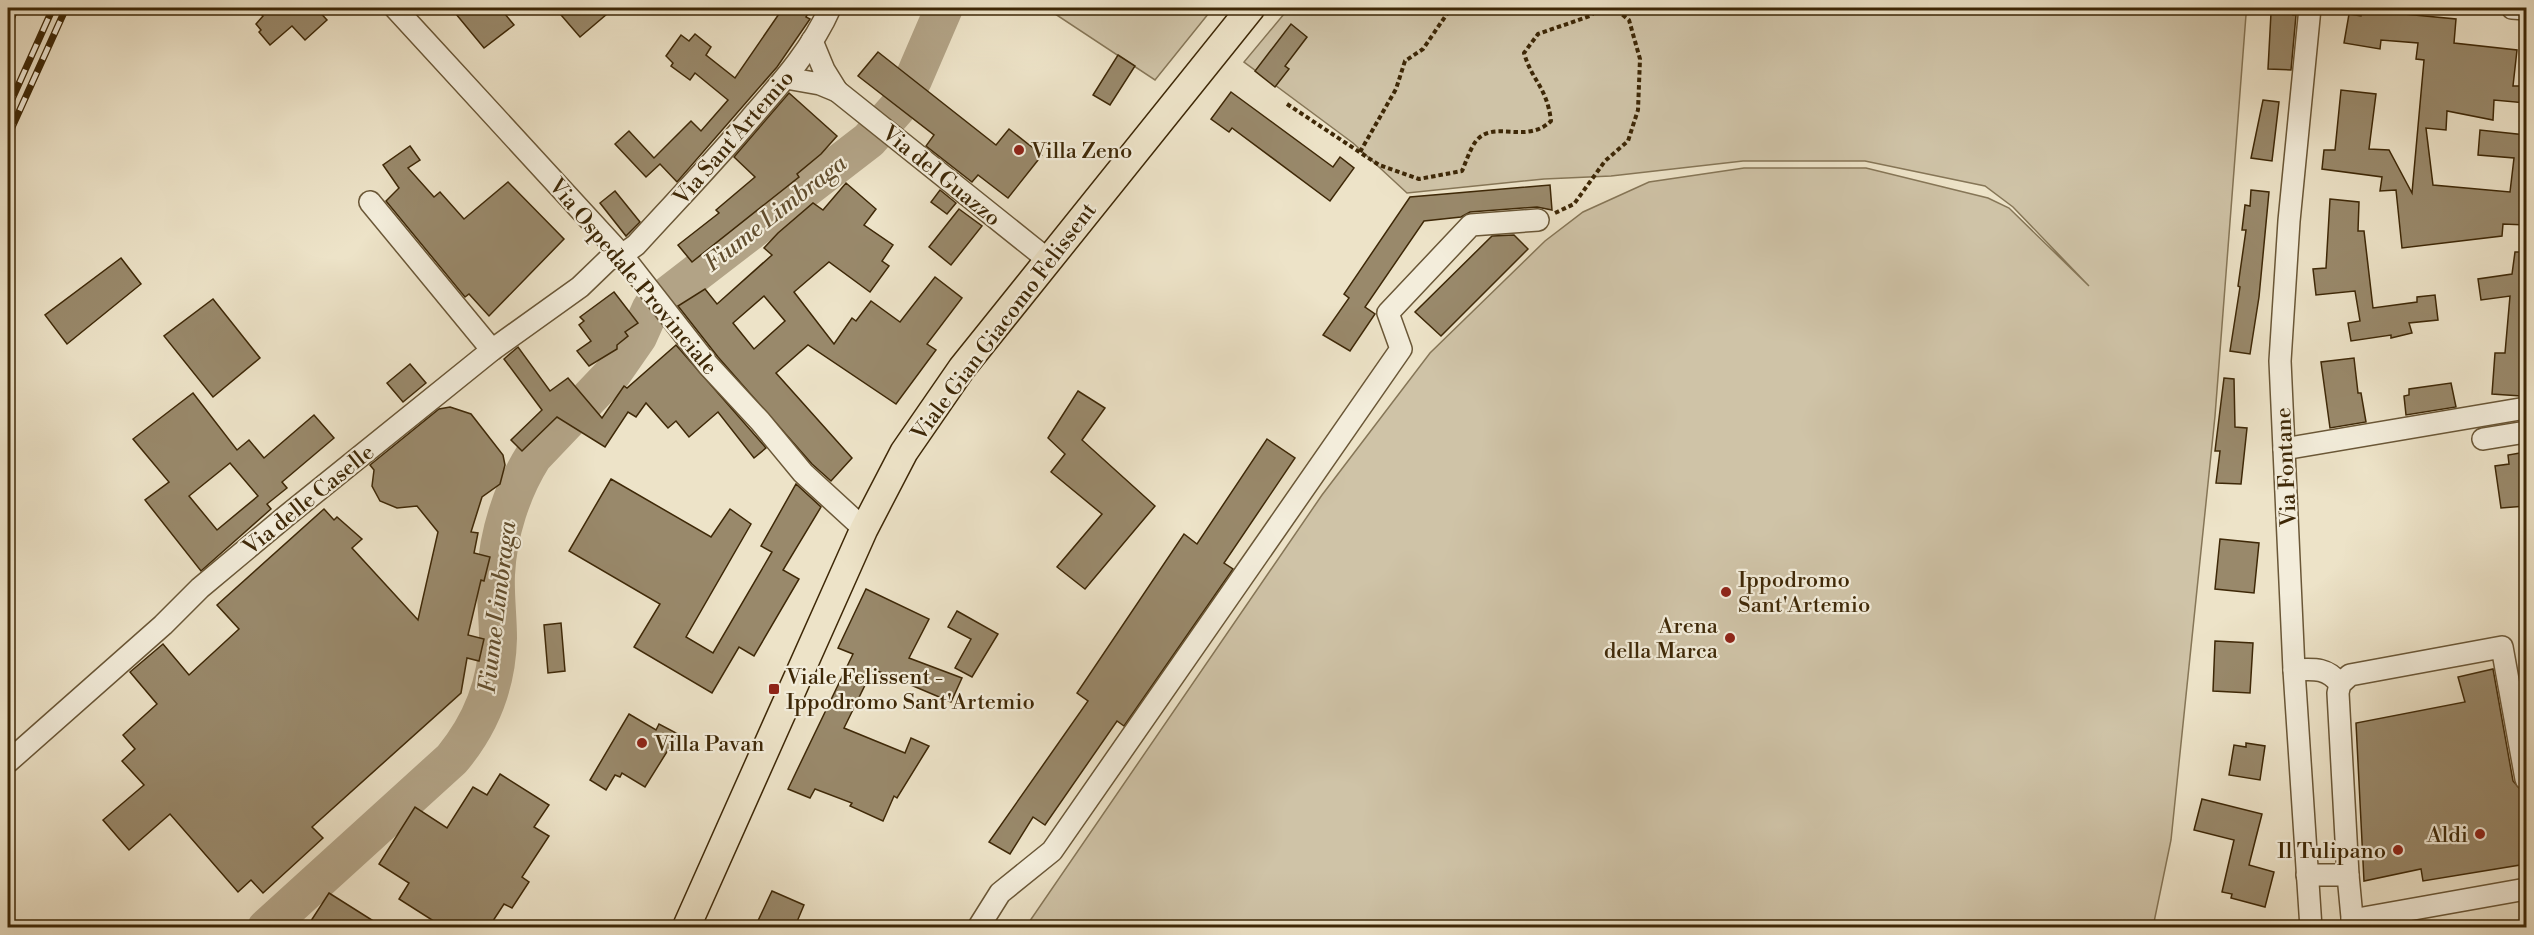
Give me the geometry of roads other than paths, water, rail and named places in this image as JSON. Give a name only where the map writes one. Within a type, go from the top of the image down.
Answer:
[{"type":"main road","name":"Viale Gian Giacomo Felissent","points":[[686,927],[864,529],[904,452],[928,414],[1047,259],[1251,8]]},
{"type":"street","name":"Via Sant'Artemio","points":[[622,255],[636,245],[710,166],[786,78],[830,8]]},
{"type":"street","name":"Via Fontane","points":[[2310,8],[2289,221],[2280,361],[2294,670],[2311,927]]},
{"type":"street","points":[[2512,8],[2526,9]]},
{"type":"street","name":"Via Ospedale Provinciale","points":[[408,12],[622,255],[708,365],[760,421],[803,473],[864,529]]},
{"type":"street","name":"Via del Guazzo","points":[[812,40],[817,56],[837,91]]},
{"type":"street","name":"Via del Guazzo","points":[[786,78],[820,84],[837,91],[1047,259]]},
{"type":"street","points":[[370,202],[492,350]]},
{"type":"street","points":[[978,927],[1000,893],[1052,851],[1401,349],[1388,313],[1471,225],[1538,220]]},
{"type":"street","name":"Via delle Caselle","points":[[8,762],[235,558],[492,350],[580,287],[608,260],[622,255]]},
{"type":"street","points":[[2284,449],[2526,408]]},
{"type":"street","points":[[2482,439],[2526,432]]},
{"type":"street","points":[[2526,778],[2502,647],[2361,671],[2350,675],[2340,684],[2338,693],[2348,875],[2353,924],[2526,889]]},
{"type":"street","points":[[2294,670],[2317,668],[2334,677],[2340,684]]},
{"type":"street","points":[[2307,875],[2348,875]]},
{"type":"waterway","name":"Fiume Limbraga","points":[[913,80],[944,8]]},
{"type":"waterway","name":"Fiume Limbraga","points":[[266,928],[452,759],[471,732],[491,687],[497,655],[496,574],[503,528],[513,498],[533,457],[613,373],[638,337],[651,308],[869,140],[898,107]]},
{"type":"railway","points":[[8,108],[53,8]]},
{"type":"railway","points":[[8,136],[66,8]]},
{"type":"place","name":"Villa Zeno","points":[[1019,150]]},
{"type":"place","name":"Ippodromo Sant'Artemio","points":[[1726,592]]},
{"type":"place","name":"Arena della Marca","points":[[1730,638]]},
{"type":"place","name":"Viale Felissent - Ippodromo Sant'Artemio","points":[[774,689]]},
{"type":"place","name":"Villa Pavan","points":[[642,743]]},
{"type":"place","name":"Aldi","points":[[2480,834]]},
{"type":"place","name":"Il Tulipano","points":[[2398,850]]}]
